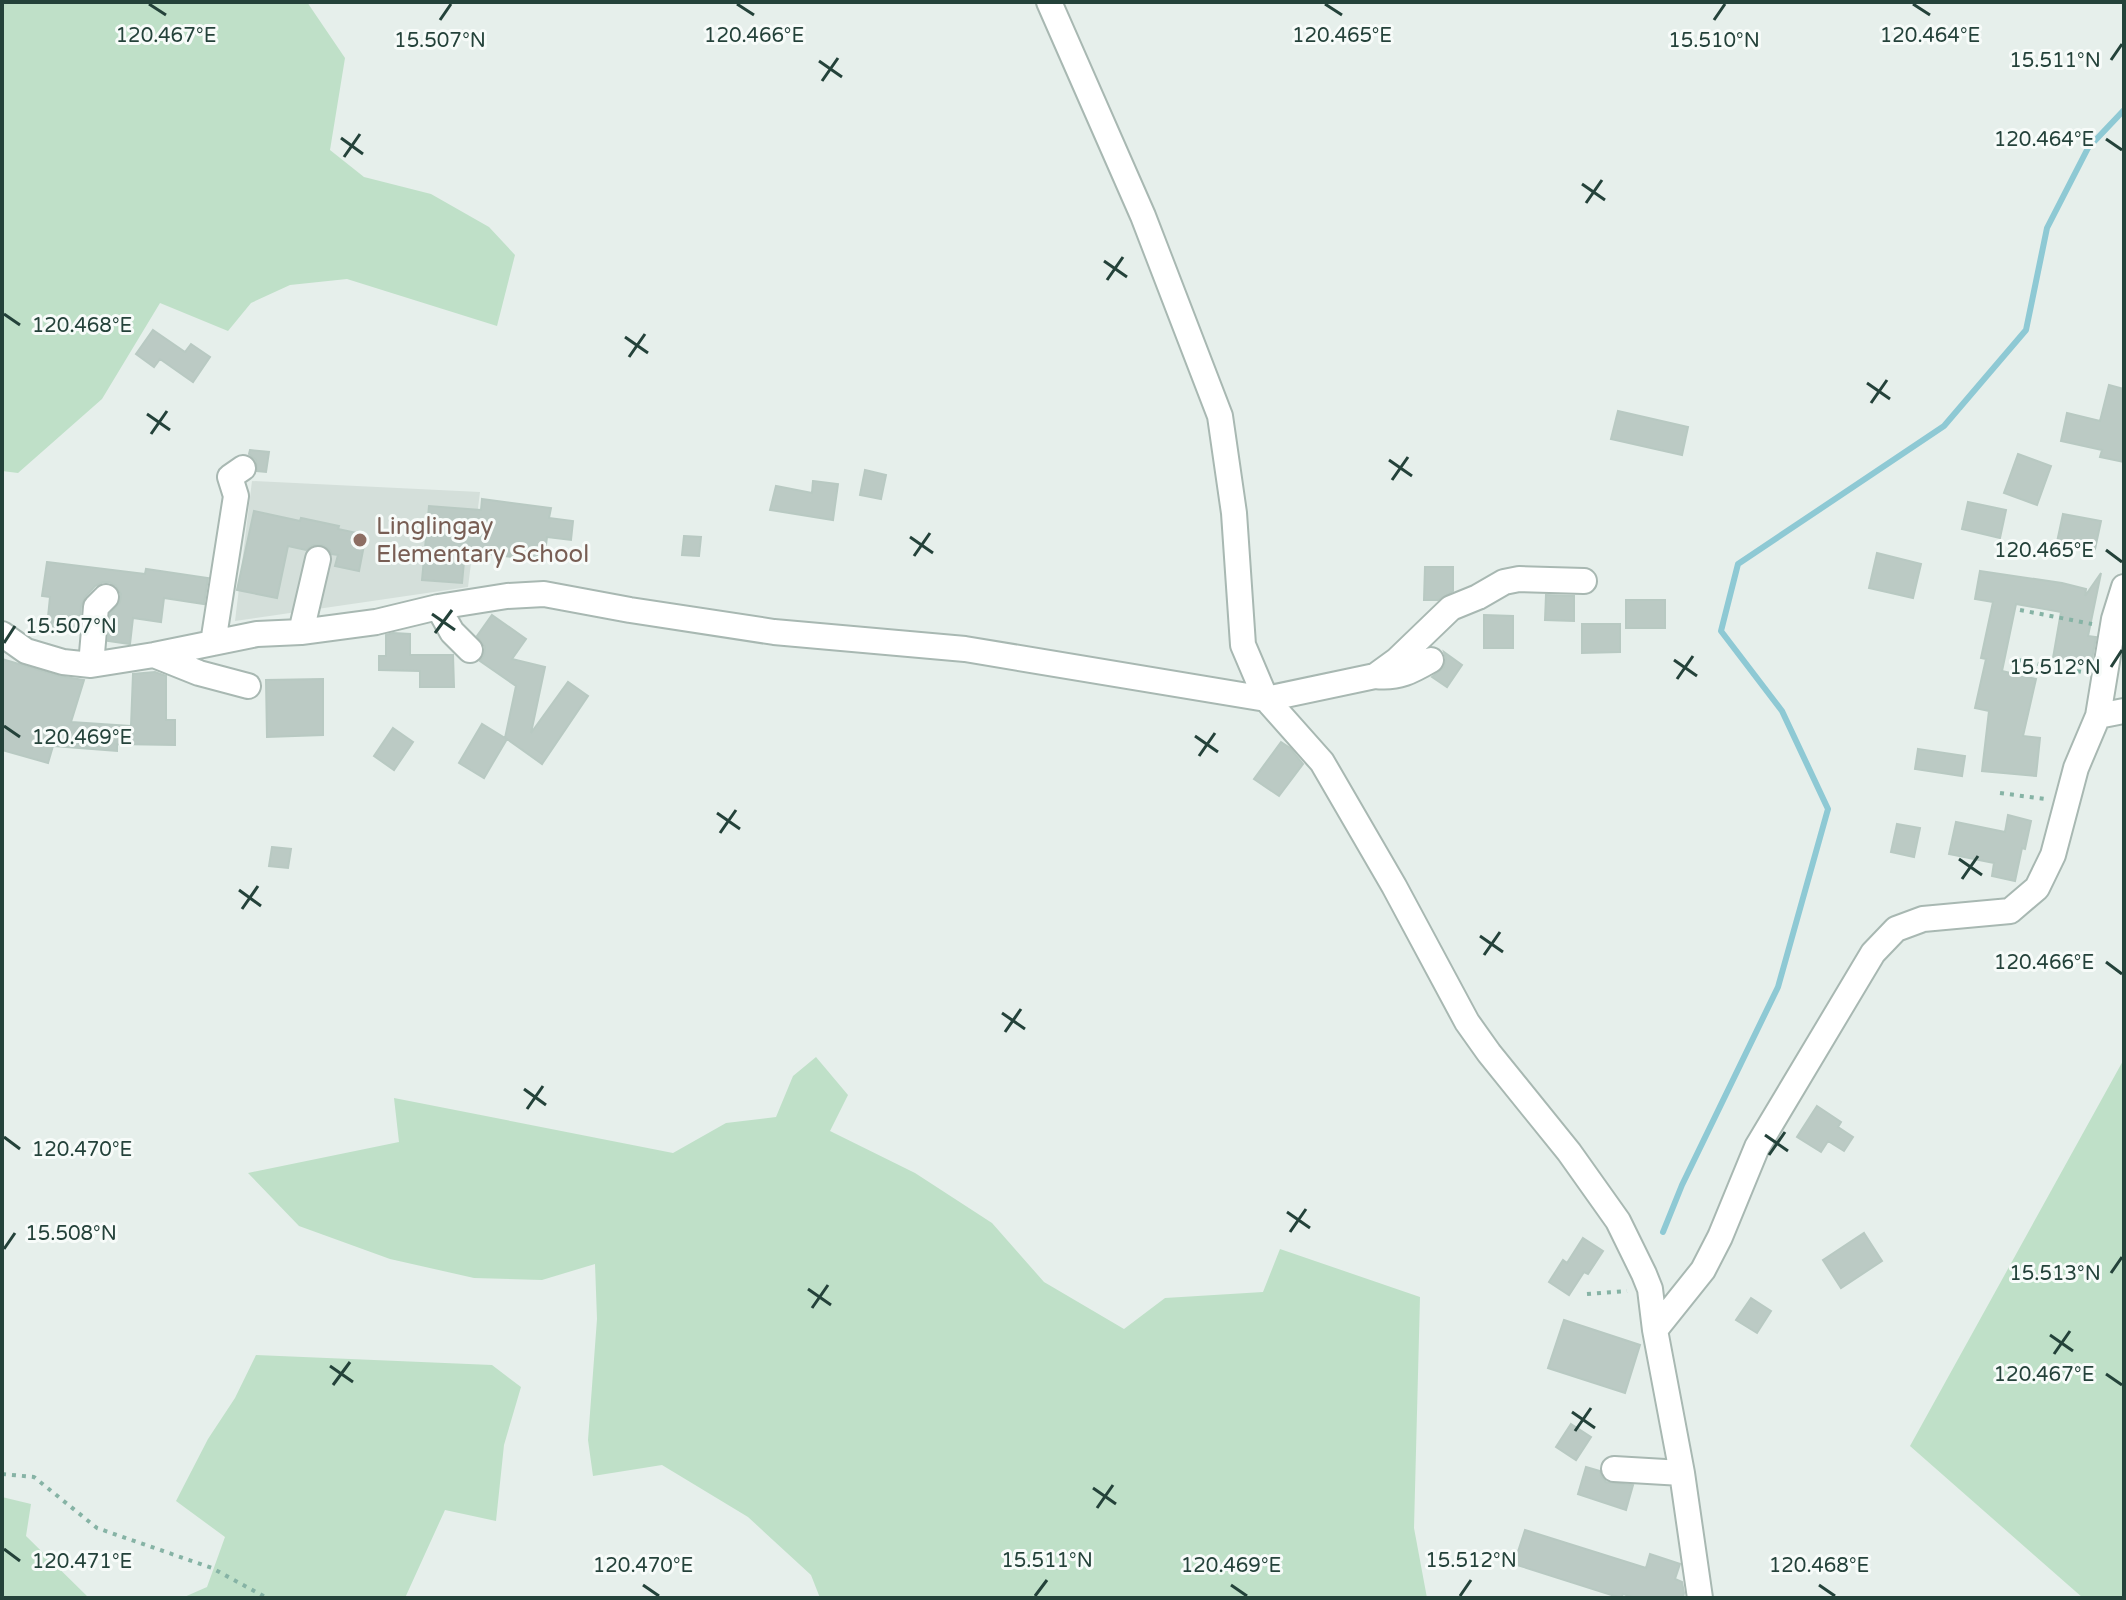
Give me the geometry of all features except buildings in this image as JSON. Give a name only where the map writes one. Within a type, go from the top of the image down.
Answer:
[{"type":"street","points":[[1049,2],[1143,216],[1220,416],[1234,513],[1243,645],[1266,699],[1322,762],[1394,886],[1467,1022],[1569,1152],[1618,1221],[1650,1289],[1700,1598]]},
{"type":"street","points":[[213,643],[236,496],[230,477],[243,468]]},
{"type":"street","points":[[301,632],[318,559]]},
{"type":"street","points":[[2,634],[26,651],[63,662],[91,665],[257,634],[301,632],[376,622],[438,607],[507,596],[544,594],[774,632],[965,649],[1266,699],[1375,676],[1397,660],[1451,608],[1504,582],[1519,579],[1584,581]]},
{"type":"street","points":[[1655,1330],[1703,1270],[1757,1147],[1873,953],[1896,929],[1923,919],[2010,911],[2037,888],[2053,855],[2076,768],[2098,716],[2113,628],[2124,587]]},
{"type":"street","points":[[91,665],[96,607],[106,597]]},
{"type":"street","points":[[438,607],[452,632],[470,650]]},
{"type":"street","points":[[154,655],[199,673],[248,686]]},
{"type":"street","points":[[1375,676],[1391,678],[1407,674],[1431,660]]},
{"type":"street","points":[[2098,716],[2124,711]]},
{"type":"street","points":[[1614,1469],[1682,1473]]},
{"type":"path","points":[[2020,610],[2113,628]]},
{"type":"path","points":[[2018,660],[2104,676]]},
{"type":"path","points":[[2000,793],[2067,802]]},
{"type":"path","points":[[1587,1294],[1650,1289]]},
{"type":"path","points":[[2,1474],[34,1477],[97,1528],[212,1568],[267,1598]]},
{"type":"shaded area","name":"Linglingay Elementary School","points":[[252,481],[480,492],[468,587],[235,621]]},
{"type":"green space","points":[[2,2],[307,2],[345,58],[330,150],[364,177],[431,194],[489,227],[515,255],[497,326],[347,279],[290,285],[251,303],[228,331],[160,303],[102,399],[18,473],[2,471]]},
{"type":"green space","points":[[816,1057],[848,1095],[830,1131],[915,1173],[992,1223],[1044,1282],[1124,1329],[1165,1298],[1263,1292],[1280,1249],[1420,1297],[1414,1528],[1427,1598],[820,1598],[811,1575],[748,1517],[662,1465],[593,1476],[588,1440],[597,1319],[595,1264],[542,1280],[474,1278],[390,1259],[299,1226],[248,1173],[399,1142],[394,1098],[673,1153],[726,1123],[776,1117],[793,1076]]},
{"type":"green space","points":[[2124,1059],[2124,1598],[2083,1598],[1910,1446]]},
{"type":"green space","points":[[256,1355],[492,1365],[521,1387],[504,1445],[496,1521],[445,1510],[405,1598],[182,1598],[207,1587],[225,1537],[176,1501]]},
{"type":"green space","points":[[2,1497],[31,1504],[26,1536],[89,1598],[2,1598]]},
{"type":"waterway","points":[[1663,1232],[1682,1185],[1778,987],[1828,809],[1782,711],[1721,631],[1738,564],[1944,426],[2026,330],[2047,228],[2088,148],[2124,110]]},
{"type":"place","name":"Linglingay Elementary School","points":[[360,540]]}]
